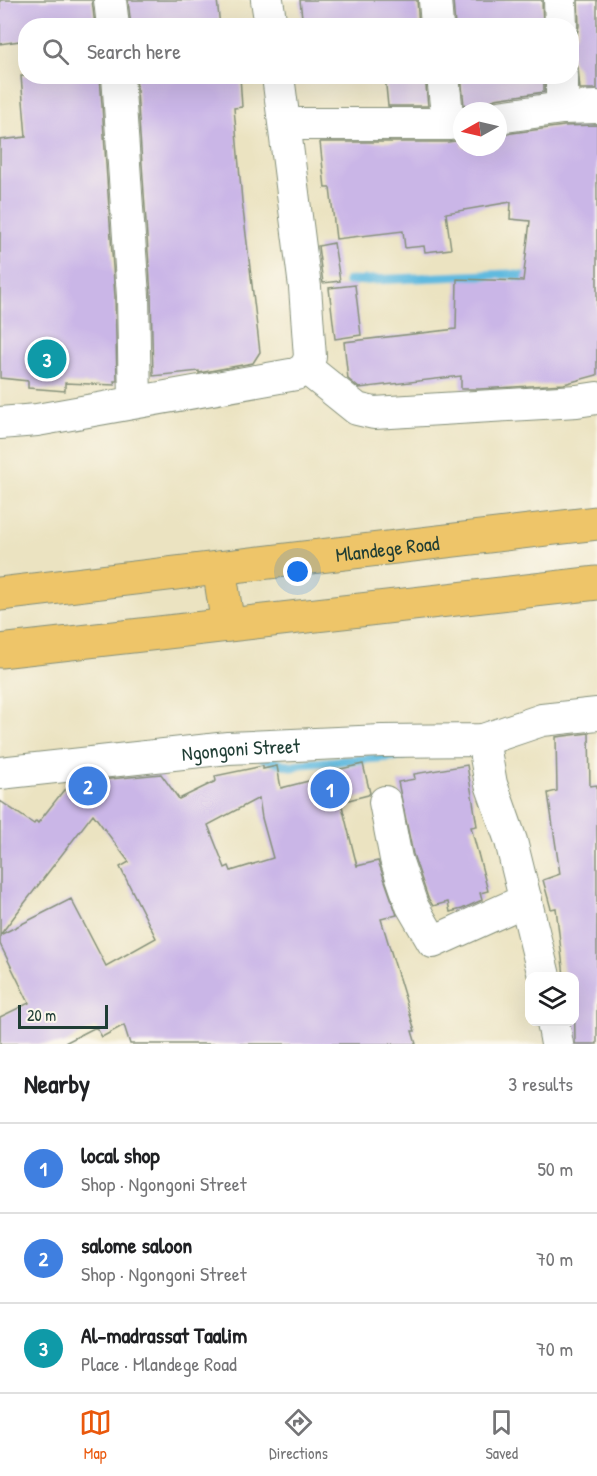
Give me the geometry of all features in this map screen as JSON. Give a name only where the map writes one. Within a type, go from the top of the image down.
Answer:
[{"type":"main road","name":"Mlandege Road","points":[[0,594],[597,523]]},
{"type":"main road","points":[[219,568],[228,625]]},
{"type":"main road","points":[[0,651],[597,583]]},
{"type":"street","points":[[110,0],[112,18]]},
{"type":"street","points":[[267,0],[270,18]]},
{"type":"street","points":[[435,0],[437,18]]},
{"type":"street","points":[[560,0],[561,18]]},
{"type":"street","points":[[119,84],[133,296],[135,402]]},
{"type":"street","points":[[0,423],[37,420],[296,374],[306,368],[309,357],[305,287],[279,84]]},
{"type":"street","points":[[445,84],[453,115]]},
{"type":"street","points":[[562,84],[562,108]]},
{"type":"street","points":[[507,116],[562,108],[597,107]]},
{"type":"street","points":[[285,124],[453,123]]},
{"type":"street","points":[[306,368],[357,409],[374,413],[597,398]]},
{"type":"street","name":"Ngongoni Street","points":[[0,774],[228,748],[382,741],[483,740],[542,720],[597,714]]},
{"type":"street","points":[[483,740],[491,784],[511,841],[543,972]]},
{"type":"street","points":[[385,802],[396,859],[412,906],[433,942],[526,900]]},
{"type":"street","points":[[554,1026],[557,1044]]},
{"type":"building","points":[[0,0],[92,0],[94,18],[18,18],[18,41],[0,44]]},
{"type":"building","points":[[128,0],[217,0],[219,18],[130,18]]},
{"type":"building","points":[[300,0],[417,0],[418,18],[302,18]]},
{"type":"building","points":[[453,0],[542,0],[543,18],[454,18]]},
{"type":"building","points":[[578,0],[597,0],[597,89],[580,89]]},
{"type":"building","points":[[22,84],[101,84],[115,297],[117,381],[114,381],[115,385],[65,383],[65,391],[28,388],[28,381],[0,378],[0,140],[26,137]]},
{"type":"building","points":[[137,84],[241,84],[242,107],[234,108],[242,201],[260,352],[253,363],[199,373],[199,371],[153,376],[151,295]]},
{"type":"building","points":[[386,84],[426,84],[428,106],[388,106]]},
{"type":"building","points":[[462,84],[544,84],[544,92],[495,99],[489,102],[464,102]]},
{"type":"building","points":[[597,125],[597,375],[564,384],[479,389],[461,389],[461,376],[359,388],[348,379],[344,342],[456,329],[457,279],[523,281],[530,221],[510,219],[511,202],[446,213],[451,249],[425,252],[424,246],[405,248],[403,231],[336,239],[330,188],[325,188],[320,142],[453,141],[453,156],[507,156],[507,134],[564,126]]},
{"type":"building","points":[[334,243],[340,281],[323,283],[318,246]]},
{"type":"building","points":[[355,285],[361,335],[335,339],[329,288]]},
{"type":"building","points":[[589,733],[590,786],[597,785],[597,1044],[575,1044],[575,1026],[579,1026],[579,972],[564,972],[556,908],[551,909],[543,880],[560,874],[548,793],[557,791],[556,737]]},
{"type":"building","points":[[363,764],[370,793],[341,802],[357,866],[378,861],[397,915],[381,919],[415,1031],[412,1031],[416,1044],[130,1044],[124,1025],[102,1037],[96,1027],[63,1044],[0,1044],[0,1017],[29,1003],[0,944],[0,935],[0,801],[34,824],[36,821],[38,823],[63,791],[77,783],[81,791],[100,780],[161,774],[179,799],[216,781],[215,776],[263,766],[263,769],[277,766],[281,788],[336,774],[336,770]],"holes":[[[259,798],[273,858],[231,871],[229,866],[225,868],[208,825]],[[93,814],[129,862],[120,867],[156,938],[106,966],[71,899],[0,935]]]},
{"type":"building","points":[[467,765],[477,826],[471,827],[488,891],[480,893],[482,900],[450,912],[448,902],[433,906],[428,898],[413,854],[398,782],[415,779],[414,774]]},
{"type":"waterway","points":[[348,281],[509,274],[534,278]]},
{"type":"waterway","points":[[263,758],[293,767],[300,764],[403,756]]},
{"type":"place","name":"Al-madrassat Taalim","points":[[47,359]]},
{"type":"place","name":"salome saloon","points":[[88,786]]},
{"type":"place","name":"local shop","points":[[330,789]]}]
